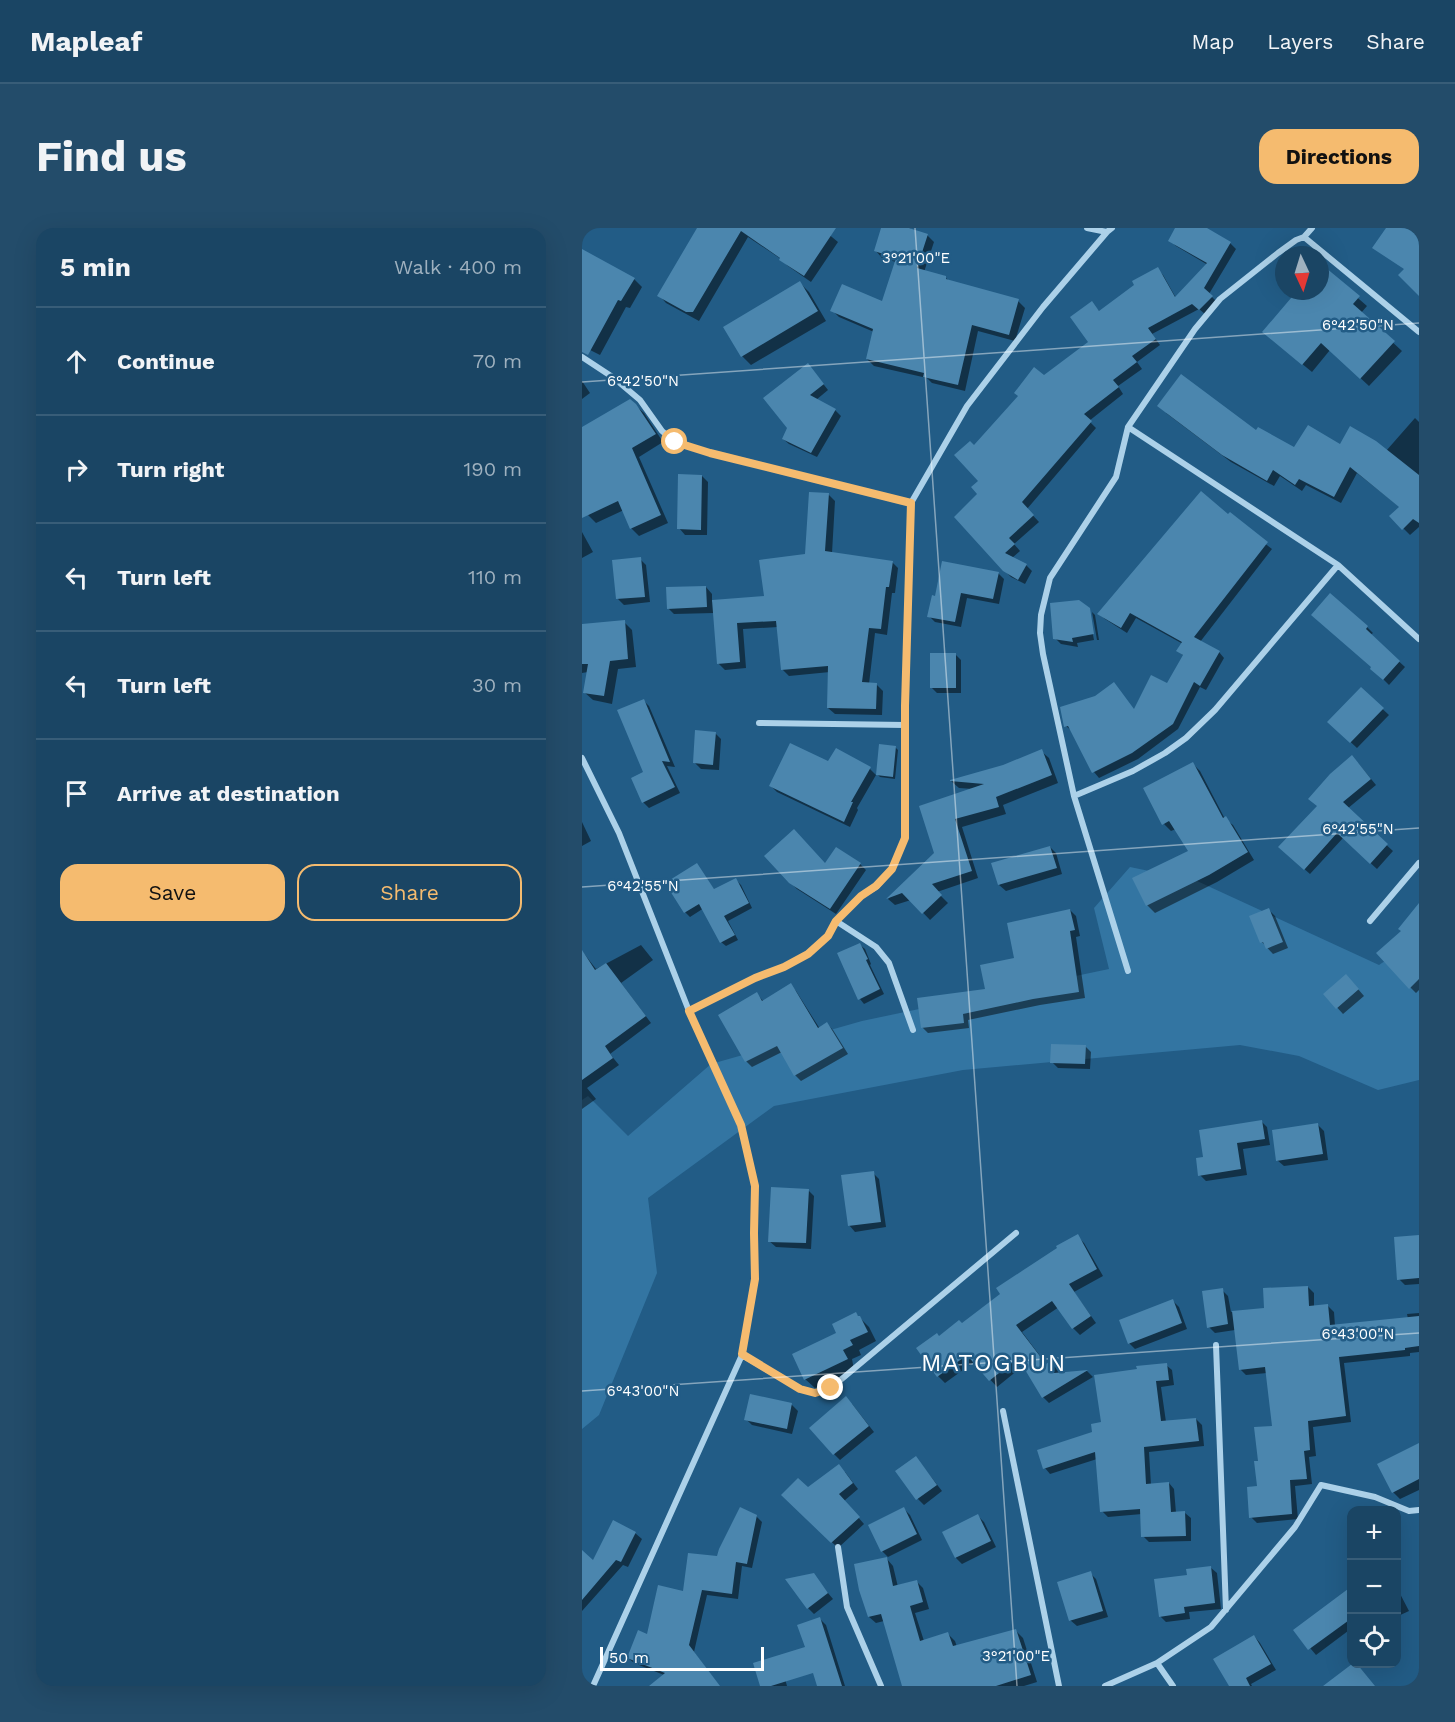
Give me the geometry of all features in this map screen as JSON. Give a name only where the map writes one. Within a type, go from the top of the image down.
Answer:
[{"type":"street","points":[[1087,228],[1110,230]]},
{"type":"street","points":[[1128,971],[1074,796],[1043,654],[1040,633],[1041,615],[1050,578],[1116,477],[1128,427],[1195,329],[1220,299],[1278,253],[1296,240],[1305,237],[1312,228]]},
{"type":"street","points":[[689,1011],[808,954],[828,936],[836,921],[892,869],[905,838],[905,725],[911,503],[967,406],[1043,306],[1110,230]]},
{"type":"street","points":[[1305,237],[1419,332]]},
{"type":"street","points":[[582,357],[614,378],[640,400],[662,431],[675,442],[710,453],[911,503]]},
{"type":"street","points":[[1128,427],[1338,565],[1419,639]]},
{"type":"street","points":[[1074,796],[1133,771],[1186,738],[1215,710],[1338,565]]},
{"type":"street","points":[[759,723],[905,725]]},
{"type":"street","points":[[582,758],[620,833],[689,1011],[741,1125],[755,1186],[755,1279],[742,1354],[593,1686]]},
{"type":"street","points":[[1371,921],[1419,863]]},
{"type":"street","points":[[836,921],[876,947],[889,963],[913,1030]]},
{"type":"street","points":[[742,1354],[800,1389],[815,1393],[831,1388],[1016,1233]]},
{"type":"street","points":[[1216,1345],[1226,1611]]},
{"type":"street","points":[[1003,1411],[1059,1686]]},
{"type":"street","points":[[1105,1686],[1158,1663],[1211,1627],[1295,1527],[1321,1485],[1375,1497],[1409,1511],[1419,1510]]},
{"type":"street","points":[[838,1547],[847,1607],[881,1686]]},
{"type":"street","points":[[1158,1663],[1173,1686]]},
{"type":"shaded area","points":[[1130,867],[1197,881],[1379,965],[1419,938],[1419,1080],[1378,1090],[1299,1056],[1240,1045],[963,1070],[774,1106],[648,1198],[657,1273],[599,1415],[582,1429],[582,1100],[588,1096],[628,1136],[711,1064],[862,1021],[1109,969],[1094,908]]},
{"type":"building","points":[[697,228],[836,228],[804,276],[741,231],[693,312],[686,312],[657,296]]},
{"type":"building","points":[[881,228],[909,228],[928,234],[917,268],[946,276],[946,279],[1019,299],[1009,335],[972,325],[958,385],[923,377],[924,373],[866,359],[873,329],[830,311],[842,284],[882,301],[896,258],[874,251]]},
{"type":"building","points":[[1175,228],[1207,228],[1231,242],[1204,288],[1213,296],[1199,310],[1192,304],[1148,328],[1156,339],[1132,356],[1137,362],[1113,380],[1119,387],[1084,414],[1092,421],[1022,502],[1034,515],[1009,538],[1015,544],[1005,553],[1027,564],[1018,580],[1003,571],[954,517],[977,494],[971,487],[978,481],[954,455],[970,441],[974,445],[1018,396],[1014,393],[1034,367],[1044,375],[1088,342],[1070,317],[1092,301],[1099,311],[1134,285],[1132,281],[1158,267],[1175,297],[1207,263],[1168,241]]},
{"type":"building","points":[[1386,228],[1419,228],[1419,296],[1398,275],[1404,269],[1372,248]]},
{"type":"building","points":[[582,249],[635,278],[621,301],[618,300],[588,355],[582,352]]},
{"type":"building","points":[[1329,270],[1360,296],[1353,304],[1395,341],[1360,379],[1321,343],[1302,365],[1262,332],[1289,300],[1329,300]]},
{"type":"building","points":[[800,281],[818,311],[741,357],[723,327]]},
{"type":"building","points":[[808,363],[824,384],[810,395],[836,409],[811,453],[782,439],[787,428],[763,398]]},
{"type":"building","points":[[1181,374],[1256,430],[1258,427],[1294,447],[1308,425],[1340,444],[1350,426],[1376,441],[1419,475],[1419,523],[1413,519],[1402,530],[1389,516],[1399,507],[1350,467],[1334,497],[1299,479],[1295,485],[1273,470],[1267,481],[1222,455],[1157,406]]},
{"type":"building","points":[[630,399],[636,404],[656,434],[632,448],[661,515],[630,529],[618,501],[582,518],[582,427]]},
{"type":"building","points":[[678,474],[702,475],[701,530],[677,529]]},
{"type":"building","points":[[1201,491],[1228,514],[1230,512],[1268,542],[1194,637],[1220,651],[1200,686],[1194,682],[1173,724],[1132,753],[1092,773],[1068,726],[1064,727],[1060,707],[1095,696],[1114,682],[1134,709],[1151,675],[1167,683],[1183,655],[1176,651],[1182,642],[1130,613],[1121,628],[1097,614]]},
{"type":"building","points":[[809,492],[829,493],[825,551],[893,561],[889,587],[886,587],[881,629],[869,628],[862,682],[877,683],[876,709],[827,708],[828,666],[781,670],[776,621],[737,623],[740,662],[717,664],[712,600],[764,596],[759,560],[805,554]]},
{"type":"building","points":[[641,557],[645,597],[616,599],[612,560]]},
{"type":"building","points":[[942,561],[999,572],[993,599],[961,593],[955,622],[927,617],[932,595],[935,596]]},
{"type":"building","points":[[706,586],[707,607],[667,609],[666,587]]},
{"type":"building","points":[[1330,593],[1368,626],[1366,629],[1400,661],[1383,680],[1311,615]]},
{"type":"building","points":[[1079,600],[1090,608],[1094,634],[1072,638],[1073,642],[1053,639],[1050,603]]},
{"type":"building","points":[[625,620],[628,659],[610,661],[604,696],[583,693],[588,664],[582,664],[582,624]]},
{"type":"building","points":[[930,653],[956,653],[956,688],[930,688]]},
{"type":"building","points":[[1361,687],[1384,708],[1350,743],[1327,722]]},
{"type":"building","points":[[644,699],[670,762],[662,761],[675,787],[642,803],[631,778],[643,772],[617,710]]},
{"type":"building","points":[[695,730],[716,732],[713,765],[693,763]]},
{"type":"building","points":[[790,743],[828,761],[836,748],[871,767],[851,802],[853,802],[844,822],[769,786]]},
{"type":"building","points":[[879,744],[896,746],[893,777],[876,775]]},
{"type":"building","points":[[1042,749],[1052,775],[996,797],[999,807],[955,819],[972,871],[932,884],[942,895],[922,914],[902,893],[886,899],[934,853],[919,806],[984,784],[950,780],[1003,765]]},
{"type":"building","points":[[1352,755],[1371,779],[1343,802],[1388,844],[1370,864],[1337,833],[1304,870],[1278,847],[1317,806],[1308,799],[1330,774]]},
{"type":"building","points":[[1193,762],[1223,818],[1226,816],[1248,852],[1209,875],[1146,906],[1132,878],[1188,851],[1169,821],[1162,825],[1143,788]]},
{"type":"building","points":[[794,829],[825,863],[836,847],[861,863],[830,909],[789,883],[764,856]]},
{"type":"building","points":[[1050,846],[1057,868],[998,885],[991,863]]},
{"type":"building","points":[[697,863],[714,889],[736,878],[749,903],[724,916],[735,935],[720,943],[699,904],[684,913],[665,883]]},
{"type":"building","points":[[1419,903],[1419,979],[1409,989],[1376,953],[1401,931],[1398,929]]},
{"type":"building","points":[[1269,908],[1283,942],[1266,949],[1263,942],[1260,943],[1249,916]]},
{"type":"building","points":[[1070,909],[1075,930],[1070,931],[1079,992],[963,1014],[964,1023],[921,1028],[917,998],[985,989],[980,965],[1014,958],[1007,923]]},
{"type":"building","points":[[860,943],[880,989],[858,1000],[837,953]]},
{"type":"building","points":[[582,950],[595,970],[606,963],[646,1016],[605,1046],[613,1058],[582,1080]]},
{"type":"building","points":[[1346,974],[1359,989],[1336,1009],[1323,994]]},
{"type":"building","points":[[791,983],[818,1028],[827,1022],[843,1048],[794,1076],[777,1046],[745,1062],[718,1015],[757,992],[762,1001]]},
{"type":"building","points":[[1051,1044],[1086,1045],[1085,1064],[1050,1063]]},
{"type":"building","points":[[1262,1120],[1265,1139],[1237,1143],[1241,1169],[1198,1176],[1196,1158],[1203,1157],[1199,1130]]},
{"type":"building","points":[[1318,1123],[1323,1154],[1276,1161],[1272,1130]]},
{"type":"building","points":[[874,1171],[881,1222],[848,1226],[841,1175]]},
{"type":"building","points":[[771,1187],[809,1189],[806,1243],[768,1242]]},
{"type":"building","points":[[1078,1234],[1097,1269],[1069,1284],[1091,1316],[1072,1329],[1052,1301],[1016,1325],[1046,1364],[1052,1360],[1054,1373],[1088,1370],[1042,1398],[1018,1358],[989,1381],[967,1355],[937,1377],[916,1348],[937,1333],[939,1336],[959,1320],[962,1323],[1000,1294],[996,1288],[1057,1248],[1056,1246]]},
{"type":"building","points":[[1419,1235],[1419,1278],[1397,1280],[1394,1237]]},
{"type":"building","points":[[1308,1286],[1309,1306],[1328,1304],[1330,1325],[1419,1316],[1419,1346],[1405,1348],[1405,1350],[1339,1357],[1346,1416],[1308,1421],[1310,1450],[1304,1451],[1307,1479],[1290,1480],[1292,1514],[1249,1518],[1247,1487],[1257,1486],[1254,1461],[1258,1461],[1254,1427],[1272,1426],[1265,1367],[1239,1370],[1232,1311],[1264,1308],[1263,1288]]},
{"type":"building","points":[[1223,1288],[1228,1324],[1207,1328],[1202,1291]]},
{"type":"building","points":[[1173,1299],[1182,1323],[1128,1344],[1119,1320]]},
{"type":"building","points":[[856,1312],[868,1332],[850,1340],[853,1345],[843,1350],[848,1359],[804,1380],[792,1354],[836,1333],[832,1324]]},
{"type":"building","points":[[1167,1363],[1169,1380],[1156,1381],[1161,1421],[1196,1418],[1199,1441],[1144,1447],[1146,1484],[1169,1482],[1171,1512],[1185,1511],[1186,1536],[1141,1537],[1140,1509],[1100,1512],[1095,1452],[1043,1469],[1037,1450],[1092,1432],[1091,1424],[1101,1422],[1094,1375],[1137,1369],[1136,1366]]},
{"type":"building","points":[[750,1394],[792,1403],[787,1429],[744,1420]]},
{"type":"building","points":[[846,1396],[869,1426],[833,1455],[809,1428]]},
{"type":"building","points":[[1419,1443],[1419,1479],[1392,1493],[1377,1464]]},
{"type":"building","points":[[916,1456],[937,1485],[916,1500],[895,1471]]},
{"type":"building","points":[[839,1464],[853,1483],[839,1494],[860,1517],[831,1543],[781,1495],[798,1478],[808,1487]]},
{"type":"building","points":[[740,1507],[757,1515],[747,1564],[736,1562],[732,1594],[702,1590],[689,1645],[720,1686],[649,1686],[665,1673],[627,1658],[638,1630],[647,1634],[658,1585],[683,1591],[688,1553],[717,1556]]},
{"type":"building","points":[[904,1507],[917,1534],[881,1552],[868,1525]]},
{"type":"building","points":[[978,1514],[991,1541],[955,1558],[942,1532]]},
{"type":"building","points":[[613,1520],[636,1532],[621,1562],[616,1560],[582,1600],[582,1550],[593,1560]]},
{"type":"building","points":[[887,1557],[893,1586],[917,1580],[923,1602],[910,1606],[920,1641],[948,1632],[953,1646],[1016,1629],[1031,1675],[996,1686],[902,1686],[881,1614],[868,1617],[859,1590],[854,1564]]},
{"type":"building","points":[[1211,1566],[1215,1603],[1184,1607],[1185,1613],[1159,1617],[1154,1579],[1187,1575],[1186,1569]]},
{"type":"building","points":[[1091,1571],[1103,1611],[1069,1621],[1057,1582]]},
{"type":"building","points":[[814,1573],[828,1593],[807,1609],[785,1579]]},
{"type":"building","points":[[1347,1590],[1347,1622],[1308,1650],[1293,1630]]},
{"type":"building","points":[[820,1617],[842,1686],[817,1686],[813,1673],[771,1686],[760,1686],[753,1663],[805,1647],[797,1625]]},
{"type":"building","points":[[1254,1635],[1271,1664],[1246,1678],[1250,1686],[1229,1686],[1213,1659]]},
{"type":"building","points":[[1347,1668],[1360,1668],[1375,1686],[1323,1686]]},
{"type":"district","name":"MATOGBUN","points":[[994,1363]]},
{"type":"route","points":[[675,442],[710,453],[911,503],[905,706],[905,838],[892,869],[836,921],[828,936],[808,954],[689,1011],[741,1125],[755,1186],[755,1279],[742,1354],[800,1389],[815,1393],[831,1388]]}]
